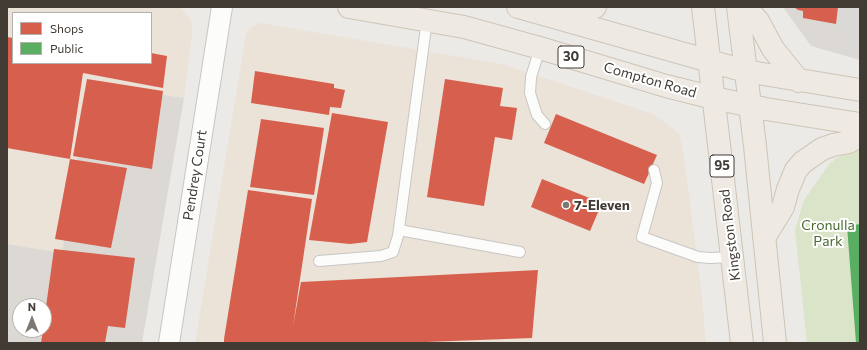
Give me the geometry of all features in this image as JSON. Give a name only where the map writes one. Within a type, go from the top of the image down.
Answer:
[{"type":"main road","name":"Compton Road","points":[[349,7],[464,27],[666,86],[714,98],[749,106],[860,124]]},
{"type":"main road","name":"30","points":[[518,7],[745,71],[798,81],[860,90]]},
{"type":"main road","points":[[557,18],[595,7]]},
{"type":"main road","name":"Kingston Road","points":[[703,7],[742,343]]},
{"type":"main road","points":[[738,7],[775,343]]},
{"type":"main road","points":[[745,7],[758,21],[773,49],[798,81]]},
{"type":"main road","points":[[764,238],[783,207],[788,189],[796,170],[803,162],[822,150],[834,145],[849,142],[860,135]]},
{"type":"street","name":"Pendrey Court","points":[[169,343],[222,7]]},
{"type":"lane","points":[[320,261],[381,256],[393,252],[399,230],[427,20]]},
{"type":"lane","points":[[540,48],[531,77],[530,93],[537,114],[545,124]]},
{"type":"lane","points":[[654,170],[657,183],[642,238],[698,257],[733,257]]},
{"type":"lane","points":[[399,230],[520,252]]},
{"type":"shaded area","points":[[7,7],[179,7],[192,22],[192,34],[184,98],[89,84],[62,253],[7,244]]},
{"type":"shaded area","points":[[783,7],[860,7],[860,60],[811,46]]},
{"type":"shaded area","points":[[840,7],[860,7],[860,52],[847,50],[848,35],[837,26]]},
{"type":"shaded area","points":[[260,23],[502,64],[653,114],[679,133],[683,150],[701,287],[706,343],[195,343],[246,34],[251,27]]},
{"type":"shaded area","points":[[89,84],[184,98],[142,343],[7,343],[7,244],[62,253]]},
{"type":"green space","name":"Cronulla Park","points":[[860,150],[860,343],[807,343],[795,230],[804,200],[830,163],[846,152]]},
{"type":"building: Shops","points":[[794,7],[838,7],[836,24],[803,18],[803,11]]},
{"type":"building: Shops","points":[[7,37],[12,38],[12,64],[152,64],[152,53],[167,56],[163,88],[83,73],[70,159],[7,148]]},
{"type":"building: Shops","points":[[255,71],[334,84],[334,88],[345,90],[341,108],[330,107],[329,115],[251,103]]},
{"type":"building: Shops","points":[[87,79],[163,91],[152,169],[73,156]]},
{"type":"building: Shops","points":[[445,79],[503,88],[500,106],[517,108],[512,140],[495,137],[484,206],[427,197]]},
{"type":"building: Shops","points":[[332,113],[388,122],[367,242],[350,244],[309,240]]},
{"type":"building: Shops","points":[[556,114],[657,155],[644,184],[544,143]]},
{"type":"building: Shops","points":[[261,119],[324,128],[314,195],[250,187]]},
{"type":"building: Shops","points":[[70,159],[127,168],[111,248],[55,239]]},
{"type":"building: Shops","name":"7-Eleven","points":[[542,179],[602,203],[590,231],[531,207]]},
{"type":"building: Shops","points":[[248,190],[312,199],[293,326],[301,282],[538,270],[532,338],[400,343],[224,343]]},
{"type":"building: Shops","points":[[54,249],[135,258],[125,328],[108,326],[105,343],[41,343],[42,338],[52,338],[52,298],[47,298]]},
{"type":"building: Public","points":[[860,224],[860,343],[856,343],[847,226]]},
{"type":"place","name":"7-Eleven","points":[[566,205]]}]
